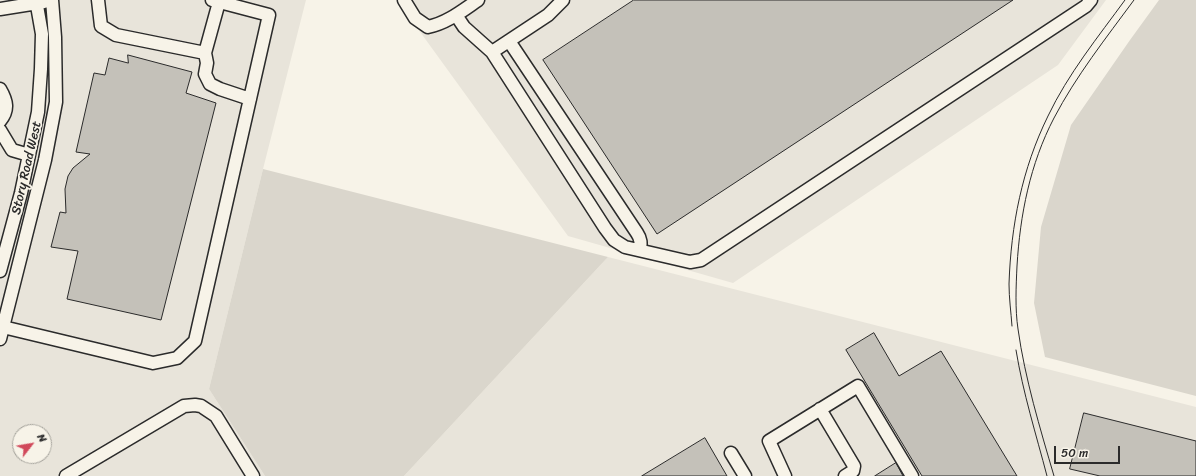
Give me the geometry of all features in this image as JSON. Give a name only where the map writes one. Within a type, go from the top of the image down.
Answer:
[{"type":"street","points":[[0,9],[53,0]]},
{"type":"street","name":"Story Road West","points":[[0,339],[45,160],[56,102],[53,0]]},
{"type":"street","points":[[98,0],[101,26],[116,35],[205,54]]},
{"type":"street","points":[[404,0],[415,18],[428,27],[439,25],[478,0]]},
{"type":"street","points":[[492,52],[548,15],[563,0]]},
{"type":"street","points":[[456,15],[464,27],[492,52],[614,240],[625,247],[690,262],[701,260],[1086,6],[1091,0]]},
{"type":"street","points":[[3,327],[153,363],[177,358],[195,341],[250,99],[269,15],[215,1],[205,54],[207,63],[205,74],[210,84],[250,99]]},
{"type":"street","name":"Story Road West","points":[[0,271],[21,193],[38,112],[42,34],[37,2]]},
{"type":"street","points":[[509,41],[637,233],[640,238],[640,250]]},
{"type":"street","points":[[0,89],[6,99],[5,115],[0,121]]},
{"type":"street","points":[[0,130],[12,150],[29,155]]},
{"type":"street","points":[[785,476],[769,441],[858,386],[912,476]]},
{"type":"street","points":[[66,476],[184,406],[195,405],[202,406],[216,416],[253,476]]},
{"type":"street","points":[[820,409],[854,466],[853,471],[845,476]]},
{"type":"street","points":[[731,453],[745,476]]},
{"type":"shaded area","points":[[0,0],[306,0],[209,389],[265,476],[0,476]]},
{"type":"shaded area","points":[[397,0],[1106,0],[1058,65],[733,283],[568,236]]},
{"type":"shaded area","points":[[1159,0],[1196,0],[1196,396],[1045,357],[1034,303],[1041,227],[1071,125]]},
{"type":"shaded area","points":[[263,169],[608,257],[404,476],[265,476],[209,389]]},
{"type":"shaded area","points":[[608,257],[1196,407],[1196,476],[404,476]]},
{"type":"building","points":[[634,0],[1013,0],[657,234],[543,60]]},
{"type":"building","points":[[128,55],[192,72],[186,93],[216,103],[161,320],[67,299],[78,251],[51,247],[60,212],[66,213],[65,189],[68,176],[73,168],[90,154],[76,152],[94,73],[105,75],[109,58],[128,63]]},
{"type":"building","points":[[874,333],[899,376],[941,351],[1017,476],[922,476],[846,350]]},
{"type":"building","points":[[1084,413],[1196,441],[1196,476],[1100,476],[1070,469]]},
{"type":"building","points":[[705,438],[727,476],[642,476]]},
{"type":"building","points":[[896,463],[903,476],[875,476]]},
{"type":"tram line","points":[[1012,326],[1009,284],[1012,240],[1015,219],[1031,156],[1048,116],[1065,85],[1084,56],[1125,0]]},
{"type":"tram line","points":[[1054,476],[1029,385],[1017,321],[1016,298],[1018,247],[1024,209],[1039,153],[1054,118],[1082,72],[1134,0]]},
{"type":"tram line","points":[[1016,350],[1026,398],[1047,476]]}]
